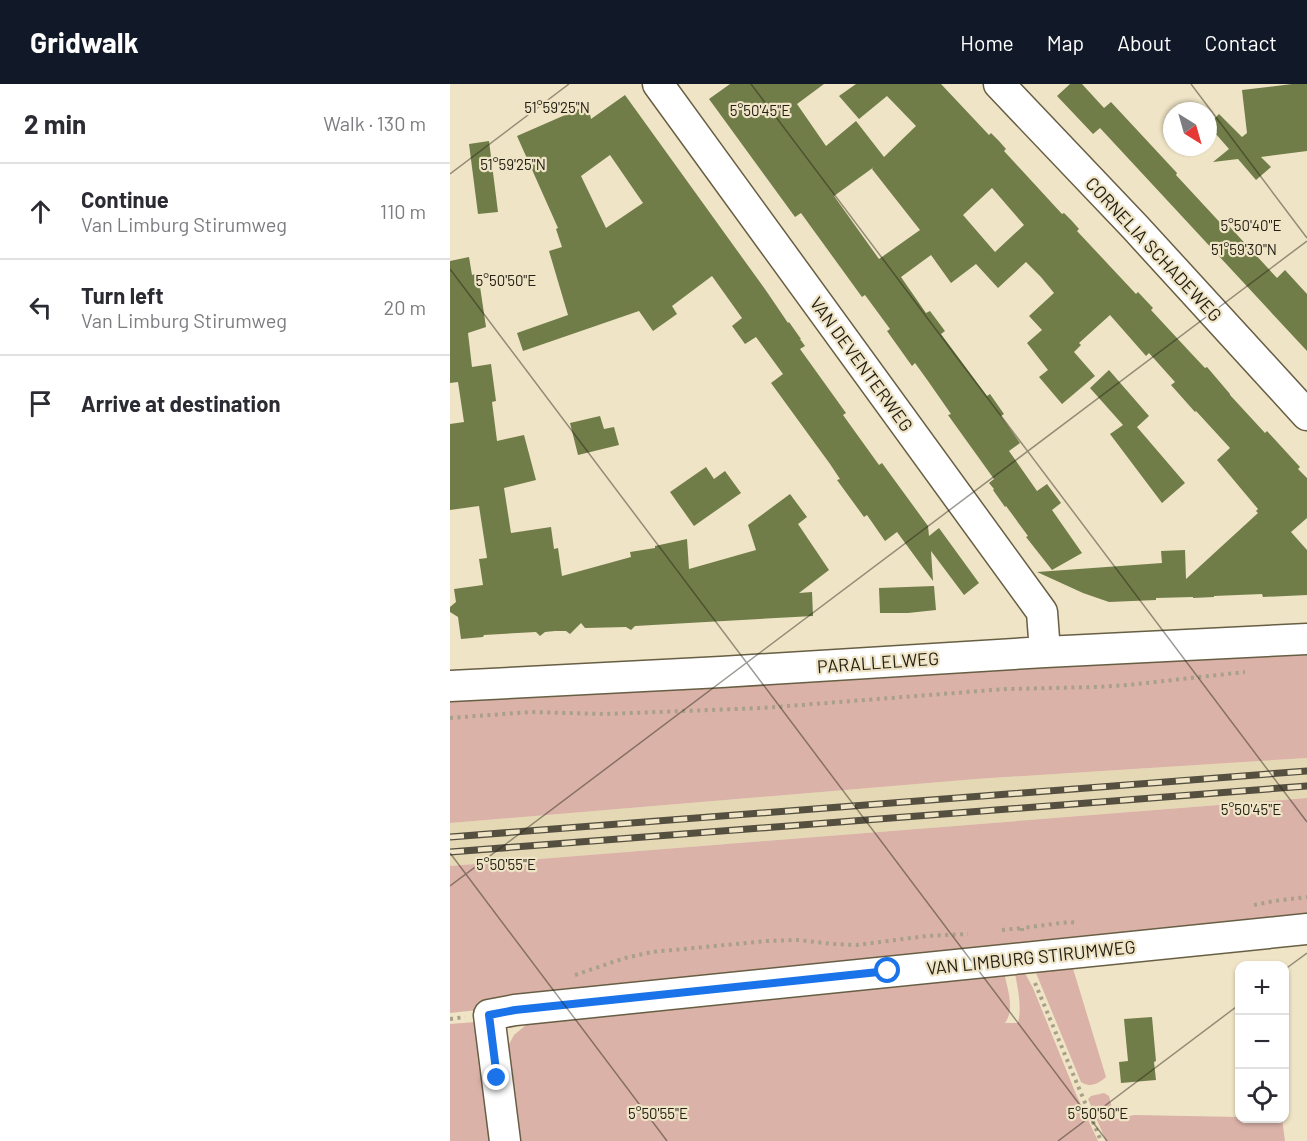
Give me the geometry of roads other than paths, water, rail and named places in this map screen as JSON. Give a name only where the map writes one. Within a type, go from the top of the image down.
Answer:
[{"type":"street","name":"VAN DEVENTERWEG","points":[[658,84],[1042,612],[1045,652]]},
{"type":"street","name":"CORNELIA SCHADEWEG","points":[[999,84],[1135,227],[1307,415]]},
{"type":"street","name":"PARALLELWEG","points":[[450,686],[1307,639]]},
{"type":"street","name":"VAN LIMBURG STIRUMWEG","points":[[505,1141],[489,1015],[515,1010],[1307,929]]},
{"type":"railway","points":[[450,837],[1307,771]]},
{"type":"railway","points":[[450,852],[1307,786]]}]
